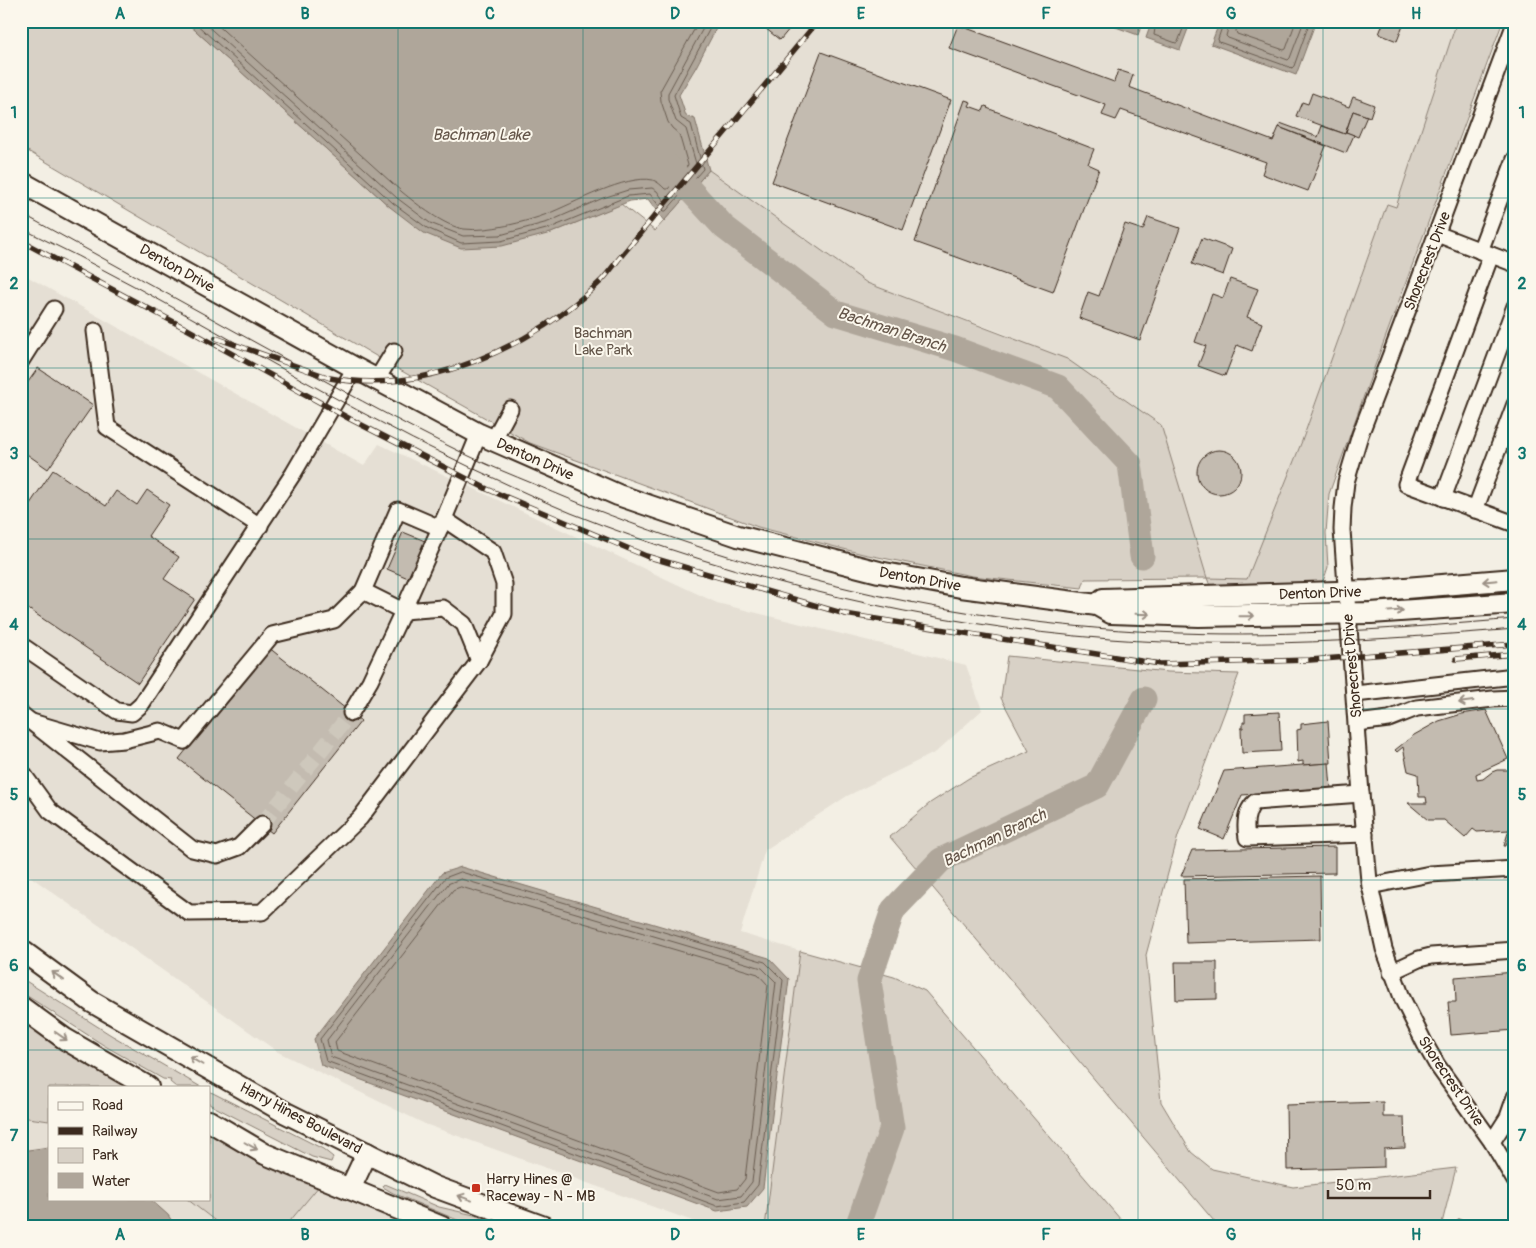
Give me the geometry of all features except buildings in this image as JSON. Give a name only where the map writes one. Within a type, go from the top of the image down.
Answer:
[{"type":"main road","name":"Denton Drive","points":[[21,182],[356,368],[486,437],[618,495],[738,536],[879,572],[962,587],[1097,605],[1110,613],[1199,616],[1348,614],[1515,603]]},
{"type":"main road","name":"Denton Drive","points":[[1097,605],[1103,599],[1346,592],[1515,579]]},
{"type":"main road","name":"Harry Hines Boulevard","points":[[21,950],[92,1002],[286,1113],[435,1187],[544,1227]]},
{"type":"main road","points":[[21,1007],[65,1039],[146,1086]]},
{"type":"main road","points":[[210,1122],[265,1154],[442,1227]]},
{"type":"main road","points":[[350,1189],[367,1153]]},
{"type":"street","name":"Shorecrest Drive","points":[[1515,23],[1511,46],[1360,434],[1342,508],[1346,592],[1361,794],[1370,886],[1376,916],[1391,972],[1412,1020],[1437,1065],[1492,1142],[1515,1181]]},
{"type":"street","points":[[1514,520],[1475,510],[1406,484],[1486,253],[1515,159]]},
{"type":"street","points":[[1437,234],[1515,264]]},
{"type":"street","points":[[1443,498],[1515,306]]},
{"type":"street","points":[[21,361],[54,309]]},
{"type":"street","points":[[95,331],[107,427],[260,526]]},
{"type":"street","points":[[377,379],[394,351]]},
{"type":"street","points":[[21,645],[117,711],[132,713],[142,705],[294,474],[356,368]]},
{"type":"street","points":[[1475,510],[1515,404]]},
{"type":"street","points":[[351,713],[370,681],[442,523],[486,437],[510,409]]},
{"type":"street","points":[[21,771],[50,810],[189,913],[262,912],[360,818],[479,661],[504,614],[504,584],[493,552],[442,523],[398,510],[362,591],[334,620],[272,635],[184,741],[160,732],[124,740],[100,742],[27,718]]},
{"type":"street","points":[[362,591],[403,611],[443,608],[464,624],[479,661]]},
{"type":"street","points":[[1355,694],[1515,676]]},
{"type":"street","points":[[1357,723],[1389,719],[1417,708],[1515,698]]},
{"type":"street","points":[[27,718],[192,849],[217,855],[239,847],[262,824]]},
{"type":"street","points":[[1361,794],[1255,802],[1251,805],[1244,825],[1247,838],[1365,834]]},
{"type":"street","points":[[1370,886],[1430,874],[1515,869]]},
{"type":"street","points":[[1391,972],[1418,959],[1431,956],[1515,950]]},
{"type":"street","points":[[1492,1142],[1508,1117],[1515,1096]]},
{"type":"shaded area","points":[[720,21],[1457,21],[1396,207],[1387,204],[1302,441],[1248,579],[1207,578],[1160,425],[1005,334],[867,283],[709,170],[695,119],[686,116],[679,95]]},
{"type":"shaded area","points":[[21,273],[364,466],[379,444],[717,603],[966,665],[982,710],[936,752],[847,796],[765,850],[740,933],[800,951],[765,1227],[709,1227],[425,1124],[278,1052],[21,870]]},
{"type":"shaded area","points":[[21,1117],[48,1121],[48,1200],[188,1200],[223,1227],[21,1227]]},
{"type":"shaded area","points":[[319,1186],[416,1227],[285,1227]]},
{"type":"green space","name":"Bachman Lake Park","points":[[21,21],[185,21],[390,207],[551,233],[621,204],[655,231],[709,170],[867,283],[1067,359],[1161,425],[1207,578],[1085,579],[1082,588],[972,576],[863,554],[758,527],[530,443],[398,369],[21,147]]},
{"type":"green space","points":[[1457,21],[1503,21],[1329,494],[1326,533],[1328,567],[1324,579],[1319,584],[1211,588],[1207,578],[1247,579],[1302,441],[1387,204],[1396,207]]},
{"type":"green space","points":[[1007,656],[1168,672],[1239,674],[1178,836],[1146,955],[1161,1102],[1191,1152],[1212,1169],[1293,1187],[1456,1168],[1441,1227],[1219,1227],[890,837],[930,803],[969,778],[1029,751],[1001,698]]},
{"type":"green space","points":[[800,951],[894,977],[925,991],[1127,1227],[765,1227]]},
{"type":"green space","points":[[21,978],[111,1035],[199,1086],[175,1086],[170,1082],[171,1080],[163,1079],[105,1046],[21,992]]},
{"type":"green space","points":[[21,1020],[124,1086],[48,1086],[48,1121],[21,1117]]},
{"type":"green space","points":[[210,1092],[323,1149],[333,1157],[331,1162],[312,1157],[210,1105]]},
{"type":"green space","points":[[210,1134],[265,1162],[319,1186],[285,1227],[223,1227],[188,1200],[210,1200]]},
{"type":"green space","points":[[385,1184],[439,1207],[474,1215],[509,1227],[474,1227],[393,1193],[383,1187]]},
{"type":"water","name":"Bachman Lake","points":[[185,21],[720,21],[679,95],[686,116],[695,119],[709,170],[664,221],[648,199],[630,201],[551,233],[502,246],[461,248],[424,233],[390,207]]},
{"type":"water","points":[[1099,21],[1143,21],[1138,35]]},
{"type":"water","points":[[1152,21],[1191,21],[1180,50],[1146,38]]},
{"type":"water","points":[[1220,21],[1316,21],[1296,75],[1211,44]]},
{"type":"water","points":[[461,867],[769,958],[789,979],[763,1188],[747,1207],[717,1211],[321,1065],[314,1039],[442,873]]},
{"type":"water","points":[[48,1147],[48,1200],[151,1200],[168,1215],[176,1227],[21,1227],[21,1151]]},
{"type":"waterway","name":"Bachman Branch","points":[[668,166],[724,227],[836,313],[955,349],[1058,387],[1130,464],[1142,556]]},
{"type":"waterway","name":"Bachman Branch","points":[[857,1227],[892,1128],[869,981],[893,910],[941,860],[1097,786],[1144,699]]},
{"type":"tunnel","points":[[262,824],[351,713]]},
{"type":"tram line","points":[[21,213],[336,387],[469,456],[611,516],[690,544],[770,568],[851,589],[933,606],[1015,619],[1098,628],[1181,633],[1265,634],[1307,633],[1515,619]]},
{"type":"tram line","points":[[21,228],[134,286],[356,410],[470,467],[571,513],[635,537],[768,579],[904,611],[972,623],[1110,639],[1211,643],[1312,642],[1414,637],[1515,629]]},
{"type":"railway","points":[[216,338],[330,378],[366,382],[403,380],[440,372],[476,361],[512,345],[545,326],[575,304],[602,280],[818,21]]},
{"type":"railway","points":[[21,241],[187,329],[350,419],[487,489],[646,556],[845,614],[1160,664],[1310,660],[1515,644]]},
{"type":"railway","points":[[1456,659],[1515,654]]},
{"type":"place","name":"Harry Hines @ Raceway - N - MB","points":[[476,1188]]}]
